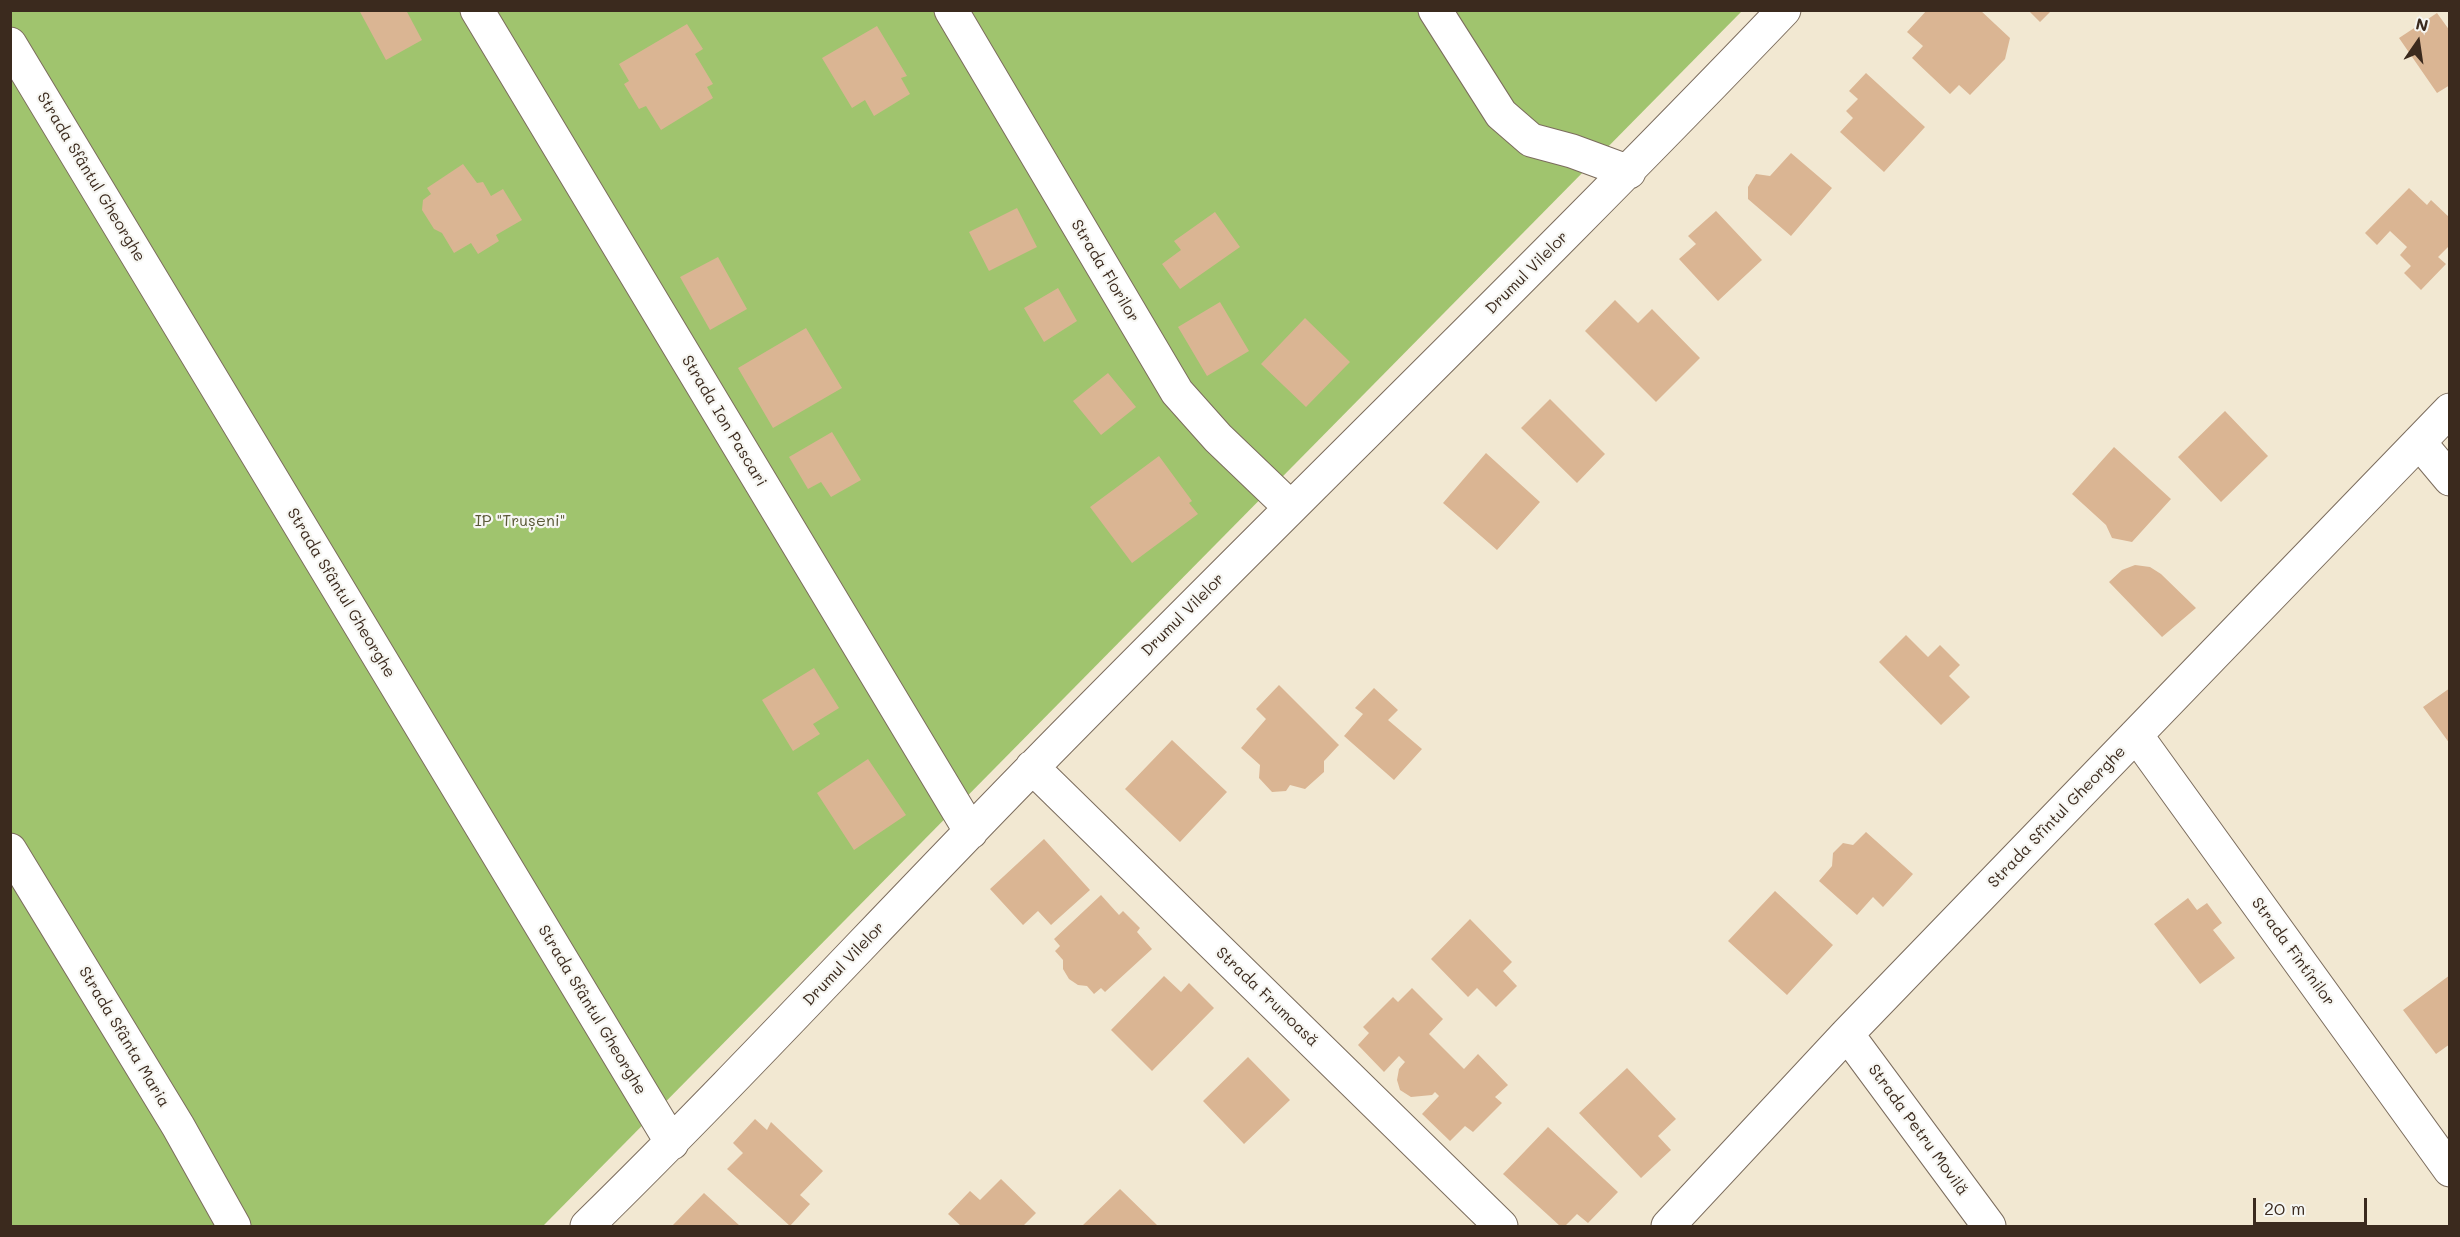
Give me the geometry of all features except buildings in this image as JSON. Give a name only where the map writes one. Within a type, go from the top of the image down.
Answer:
[{"type":"street","name":"Strada Ion Pascari","points":[[477,10],[971,832]]},
{"type":"street","name":"Strada Florilor","points":[[951,10],[1177,392],[1218,438],[1290,507]]},
{"type":"street","points":[[1435,10],[1502,114],[1531,140],[1629,172]]},
{"type":"street","name":"Drumul Vilelor","points":[[587,1227],[672,1143],[1032,767],[1290,507],[1629,172],[1784,10]]},
{"type":"street","name":"Strada Sfântul Gheorghe","points":[[10,44],[672,1143]]},
{"type":"street","name":"Strada Sfîntul Gheorghe","points":[[1668,1227],[1847,1034],[2450,410]]},
{"type":"street","points":[[2419,442],[2450,479]]},
{"type":"street","name":"Strada Fîntînilor","points":[[2136,735],[2450,1170]]},
{"type":"street","name":"Strada Frumoasă","points":[[1032,767],[1501,1227]]},
{"type":"street","name":"Strada Sfânta Maria","points":[[10,850],[178,1126],[234,1227]]},
{"type":"street","name":"Strada Petru Movilă","points":[[1847,1034],[1989,1227]]},
{"type":"green space","name":"IP \"Trușeni\"","points":[[10,11],[1742,11],[543,1226],[11,1226]]}]
